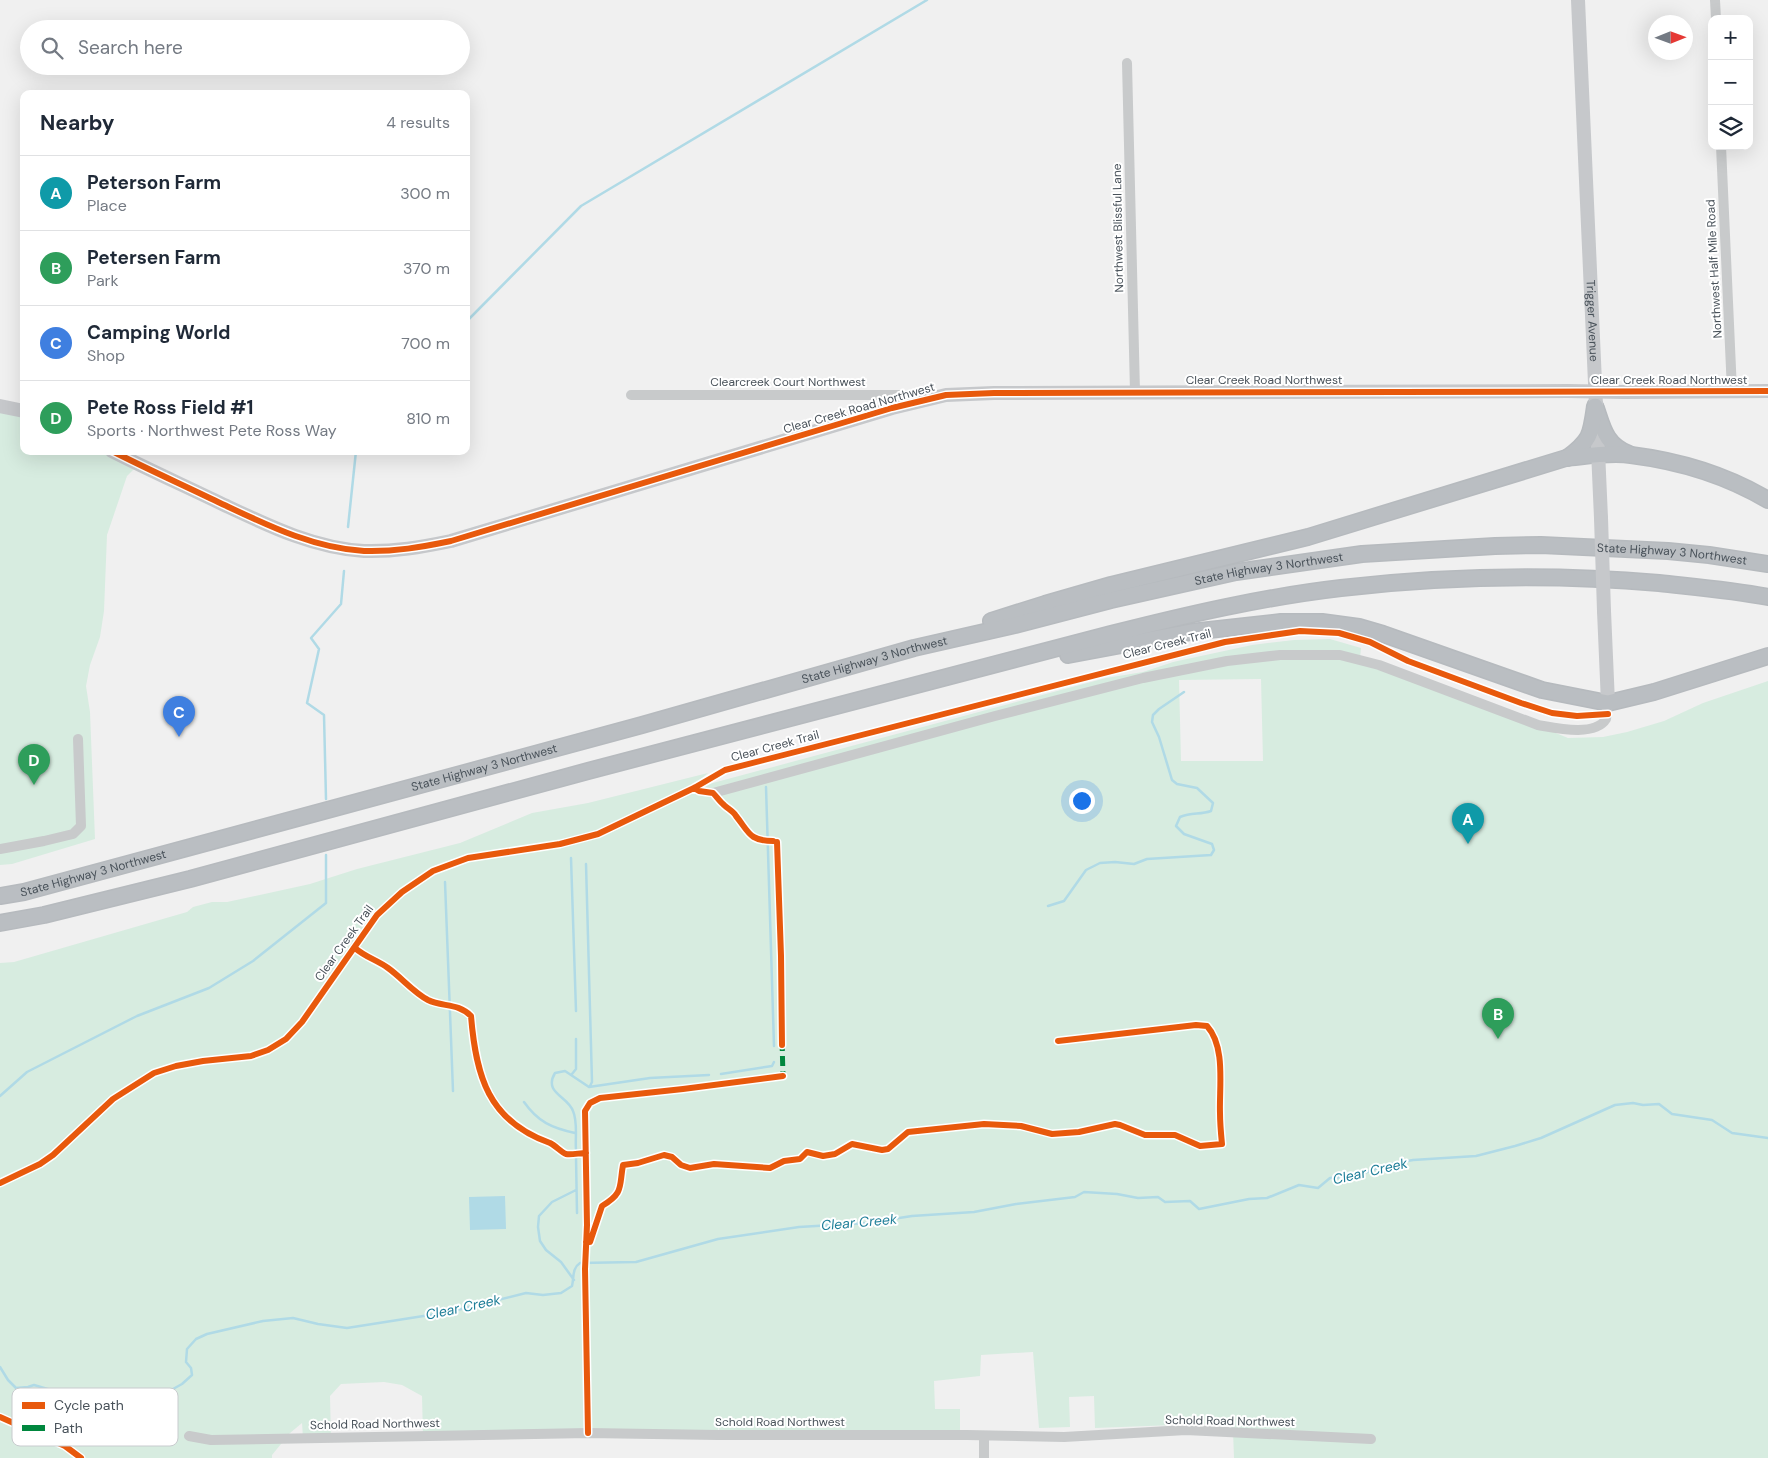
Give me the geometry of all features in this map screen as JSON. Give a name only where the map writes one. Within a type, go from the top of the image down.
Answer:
[{"type":"highway","points":[[1596,406],[1606,436],[1615,447],[1630,454],[1697,468],[1718,475],[1746,487],[1768,500]]},
{"type":"highway","points":[[1566,458],[1582,447],[1589,438],[1596,406]]},
{"type":"highway","points":[[914,648],[1045,604],[1111,585],[1308,537],[1566,458],[1630,454]]},
{"type":"highway","name":"State Highway 3 Northwest","points":[[0,896],[24,892],[651,722],[914,648],[1174,585],[1236,572],[1362,554],[1540,544],[1685,553],[1768,564]]},
{"type":"highway","points":[[0,924],[190,879],[607,766],[1173,618],[1276,598],[1339,588],[1495,578],[1622,580],[1768,597]]},
{"type":"highway","points":[[970,671],[1191,632],[1281,622],[1308,621],[1371,630],[1542,690],[1608,703],[1654,692],[1768,656]]},
{"type":"main road","name":"Trigger Avenue","points":[[1578,0],[1608,703]]},
{"type":"main road","name":"Clear Creek Road Northwest","points":[[120,455],[256,521],[293,536],[340,548],[383,551],[426,546],[458,539],[892,408],[946,395],[1134,392],[1768,391]]},
{"type":"main road","points":[[0,406],[20,409]]},
{"type":"street","points":[[1715,0],[1716,15]]},
{"type":"street","name":"Northwest Blissful Lane","points":[[1127,63],[1134,392]]},
{"type":"street","name":"Northwest Half Mile Road","points":[[1721,150],[1732,391]]},
{"type":"street","name":"Clearcreek Court Northwest","points":[[631,395],[946,395]]},
{"type":"street","points":[[713,793],[995,716],[1143,678],[1214,663],[1255,658],[1314,654],[1340,655],[1379,665],[1538,725],[1564,729],[1588,730],[1597,728],[1606,719],[1608,703]]},
{"type":"street","points":[[0,849],[73,834],[81,826],[78,739]]},
{"type":"street","name":"Schold Road Northwest","points":[[189,1436],[211,1440],[588,1433],[1090,1436],[1186,1430],[1371,1439]]},
{"type":"street","points":[[984,1436],[984,1458]]},
{"type":"green space","points":[[0,406],[20,410],[20,455],[120,455],[139,464],[127,476],[107,535],[104,611],[100,637],[90,665],[86,686],[90,712],[95,839],[12,864],[0,865]]},
{"type":"green space","points":[[1330,639],[1361,648],[1360,658],[1495,708],[1568,738],[1603,737],[1627,732],[1664,721],[1703,703],[1768,681],[1768,1458],[1234,1458],[1233,1431],[1227,1423],[1095,1428],[1094,1396],[1069,1397],[1070,1427],[1039,1428],[1033,1352],[981,1355],[980,1376],[934,1381],[935,1409],[960,1409],[960,1430],[720,1432],[718,1426],[718,1435],[423,1436],[422,1396],[402,1385],[384,1382],[341,1384],[330,1396],[331,1437],[303,1438],[302,1423],[290,1433],[272,1455],[272,1458],[0,1458],[0,963],[14,962],[187,912],[193,907],[212,902],[227,902],[310,884],[357,869],[460,843],[532,813],[588,803],[708,773],[683,791],[1106,678],[1143,672],[1173,662],[1252,645],[1294,640]],"holes":[[[1261,679],[1263,761],[1181,761],[1179,680]]]},
{"type":"water","points":[[505,1196],[506,1229],[470,1230],[469,1197]]},
{"type":"waterway","points":[[470,318],[581,206],[927,0]]},
{"type":"waterway","points":[[348,527],[356,455]]},
{"type":"waterway","points":[[326,799],[324,715],[307,703],[319,649],[311,638],[341,604],[344,571]]},
{"type":"waterway","points":[[1048,906],[1064,901],[1086,870],[1100,863],[1134,864],[1147,859],[1211,855],[1214,850],[1212,844],[1184,834],[1176,826],[1180,817],[1211,811],[1213,803],[1197,788],[1177,784],[1172,780],[1159,737],[1152,722],[1153,715],[1159,709],[1184,692]]},
{"type":"waterway","points":[[766,787],[774,1046]]},
{"type":"waterway","points":[[0,1096],[27,1072],[137,1016],[209,988],[253,961],[326,903],[326,855]]},
{"type":"waterway","points":[[571,858],[576,1011]]},
{"type":"waterway","points":[[586,864],[592,1082],[590,1086]]},
{"type":"waterway","points":[[445,882],[453,1091]]},
{"type":"waterway","points":[[572,1074],[576,1069],[576,1039]]},
{"type":"waterway","points":[[721,1074],[772,1066],[774,1062]]},
{"type":"waterway","points":[[576,1150],[575,1115],[570,1106],[554,1090],[552,1080],[555,1073],[565,1071],[589,1087],[650,1078],[709,1075]]},
{"type":"waterway","points":[[524,1102],[535,1115],[546,1123],[575,1133]]},
{"type":"waterway","name":"Clear Creek","points":[[175,1388],[192,1375],[191,1368],[186,1362],[187,1349],[196,1339],[207,1334],[263,1321],[293,1318],[347,1328],[449,1312],[526,1293],[543,1295],[561,1293],[572,1286],[574,1270],[580,1263],[636,1262],[718,1239],[799,1227],[867,1223],[912,1216],[974,1212],[1016,1204],[1075,1197],[1084,1192],[1117,1194],[1138,1198],[1158,1197],[1165,1202],[1190,1201],[1199,1209],[1249,1199],[1267,1198],[1299,1185],[1318,1188],[1330,1178],[1356,1176],[1386,1165],[1413,1160],[1476,1156],[1541,1138],[1615,1105],[1633,1103],[1643,1105],[1659,1104],[1672,1114],[1712,1120],[1732,1133],[1768,1138]]},
{"type":"waterway","points":[[576,1157],[577,1213]]},
{"type":"waterway","points":[[574,1280],[561,1262],[546,1250],[540,1241],[538,1227],[539,1216],[552,1202],[576,1190]]},
{"type":"waterway","name":"Clear Creek","points":[[0,1367],[8,1380],[16,1388]]},
{"type":"waterway","name":"Clear Creek","points":[[16,1388],[34,1385],[44,1388]]},
{"type":"marked path","points":[[778,1076],[783,1076],[782,1040]]},
{"type":"cycle path","points":[[120,455],[289,534],[345,549],[386,551],[451,541],[892,408],[946,395],[994,393],[1768,391]]},
{"type":"cycle path","name":"Clear Creek Trail","points":[[0,1183],[40,1164],[53,1155],[113,1099],[154,1073],[176,1066],[203,1061],[251,1056],[268,1050],[286,1039],[302,1022],[377,915],[402,892],[433,871],[468,858],[560,844],[598,834],[694,788],[725,770],[1225,642],[1300,631],[1339,633],[1370,642],[1408,661],[1552,713],[1577,716],[1608,714]]},
{"type":"cycle path","points":[[694,788],[699,791],[713,793],[754,837],[765,841],[773,841]]},
{"type":"cycle path","points":[[777,842],[782,1045]]},
{"type":"cycle path","name":"Clear Creek Trail","points":[[355,948],[388,968],[428,1000],[456,1007],[471,1016],[473,1038],[482,1077],[489,1094],[499,1109],[512,1122],[529,1134],[552,1144],[564,1153],[586,1153]]},
{"type":"cycle path","points":[[586,1242],[590,1242],[602,1206],[614,1197],[619,1189],[623,1165],[638,1163],[664,1155],[672,1157],[681,1165],[690,1168],[714,1164],[770,1168],[784,1161],[800,1159],[807,1152],[823,1156],[835,1154],[852,1144],[882,1150],[888,1149],[908,1132],[984,1124],[1021,1126],[1052,1134],[1079,1132],[1115,1124],[1145,1135],[1175,1135],[1200,1146],[1222,1144],[1219,1056],[1217,1045],[1207,1026],[1196,1025],[1058,1041]]},
{"type":"cycle path","points":[[588,1433],[585,1111],[590,1103],[600,1098],[783,1076]]},
{"type":"cycle path","points":[[0,1417],[12,1422]]},
{"type":"cycle path","points":[[65,1446],[81,1458]]},
{"type":"place","name":"Camping World","points":[[179,737]]},
{"type":"place","name":"Pete Ross Field #1","points":[[34,785]]},
{"type":"place","name":"Peterson Farm","points":[[1468,844]]},
{"type":"place","name":"Petersen Farm","points":[[1498,1039]]}]
